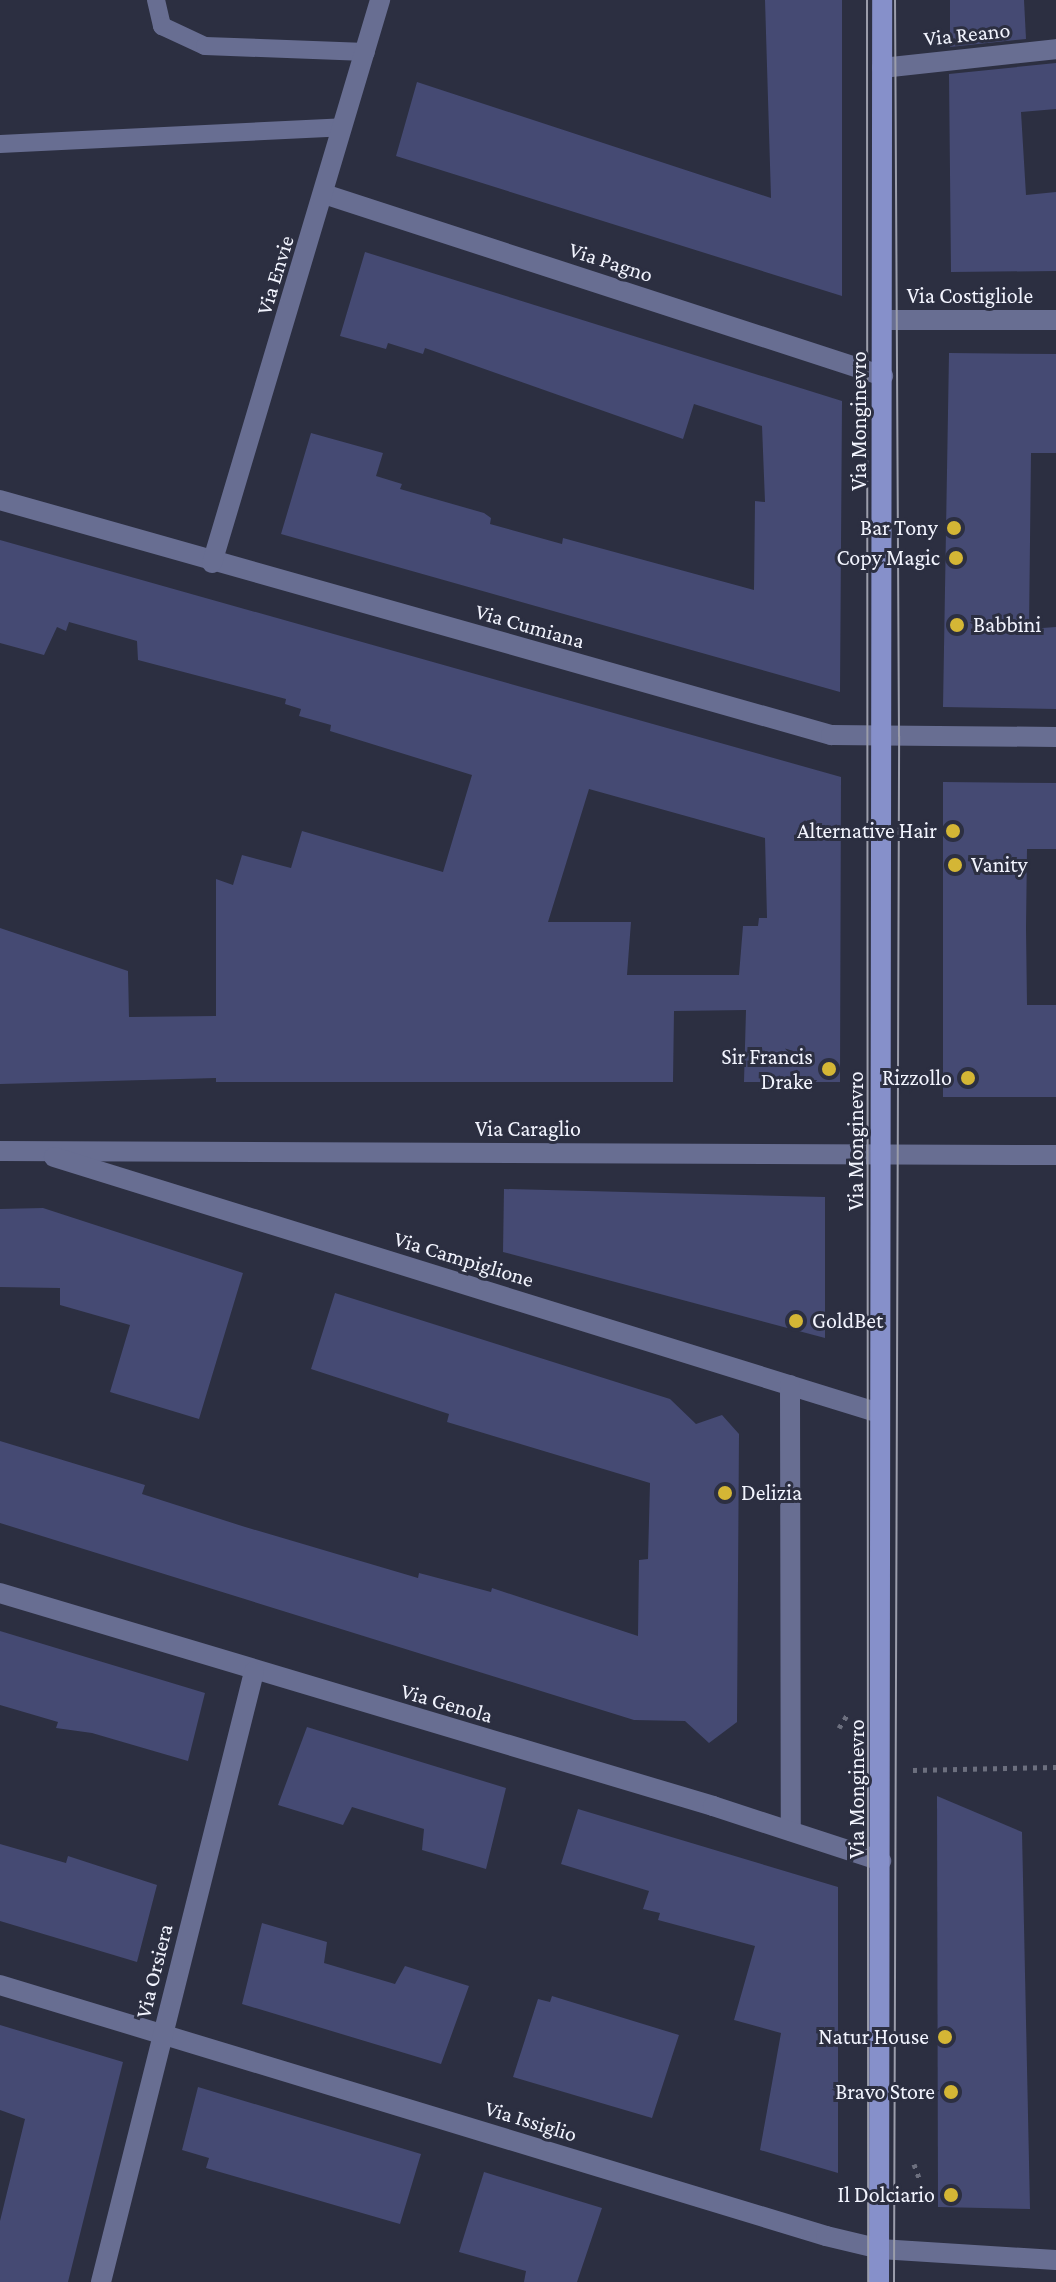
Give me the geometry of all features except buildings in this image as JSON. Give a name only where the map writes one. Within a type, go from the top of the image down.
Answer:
[{"type":"street","name":"Via Envie","points":[[212,563],[380,0]]},
{"type":"street","name":"Via Monginevro","points":[[879,2282],[882,0]]},
{"type":"street","name":"Via Reano","points":[[882,68],[1056,49]]},
{"type":"street","name":"Via Pagno","points":[[324,194],[883,376]]},
{"type":"street","name":"Via Costigliole","points":[[883,320],[1056,320]]},
{"type":"street","name":"Via Cumiana","points":[[0,500],[212,563],[831,735],[1056,737]]},
{"type":"street","name":"Via Caraglio","points":[[0,1151],[1056,1155]]},
{"type":"street","name":"Via Campiglione","points":[[35,1151],[879,1413]]},
{"type":"street","points":[[790,1385],[791,1831]]},
{"type":"street","name":"Via Genola","points":[[0,1593],[254,1672],[791,1831],[881,1861]]},
{"type":"street","name":"Via Orsiera","points":[[101,2282],[254,1672]]},
{"type":"street","name":"Via Issiglio","points":[[0,1985],[880,2249],[1056,2260]]},
{"type":"lane","points":[[156,0],[162,26],[205,46],[366,52]]},
{"type":"lane","points":[[0,144],[343,127]]},
{"type":"path","points":[[904,1770],[1056,1767]]},
{"type":"tram line","points":[[867,0],[868,2282]]},
{"type":"tram line","points":[[894,2282],[899,736],[895,0]]},
{"type":"place","name":"Bar Tony","points":[[954,528]]},
{"type":"place","name":"Copy Magic","points":[[956,558]]},
{"type":"place","name":"Babbini","points":[[957,625]]},
{"type":"place","name":"Alternative Hair","points":[[953,831]]},
{"type":"place","name":"Vanity","points":[[955,865]]},
{"type":"place","name":"Sir Francis Drake","points":[[829,1069]]},
{"type":"place","name":"Rizzollo","points":[[968,1078]]},
{"type":"place","name":"GoldBet","points":[[796,1321]]},
{"type":"place","name":"Delizia","points":[[725,1493]]},
{"type":"place","name":"Natur House","points":[[945,2037]]},
{"type":"place","name":"Bravo Store","points":[[951,2092]]},
{"type":"place","name":"Il Dolciario","points":[[951,2195]]}]
